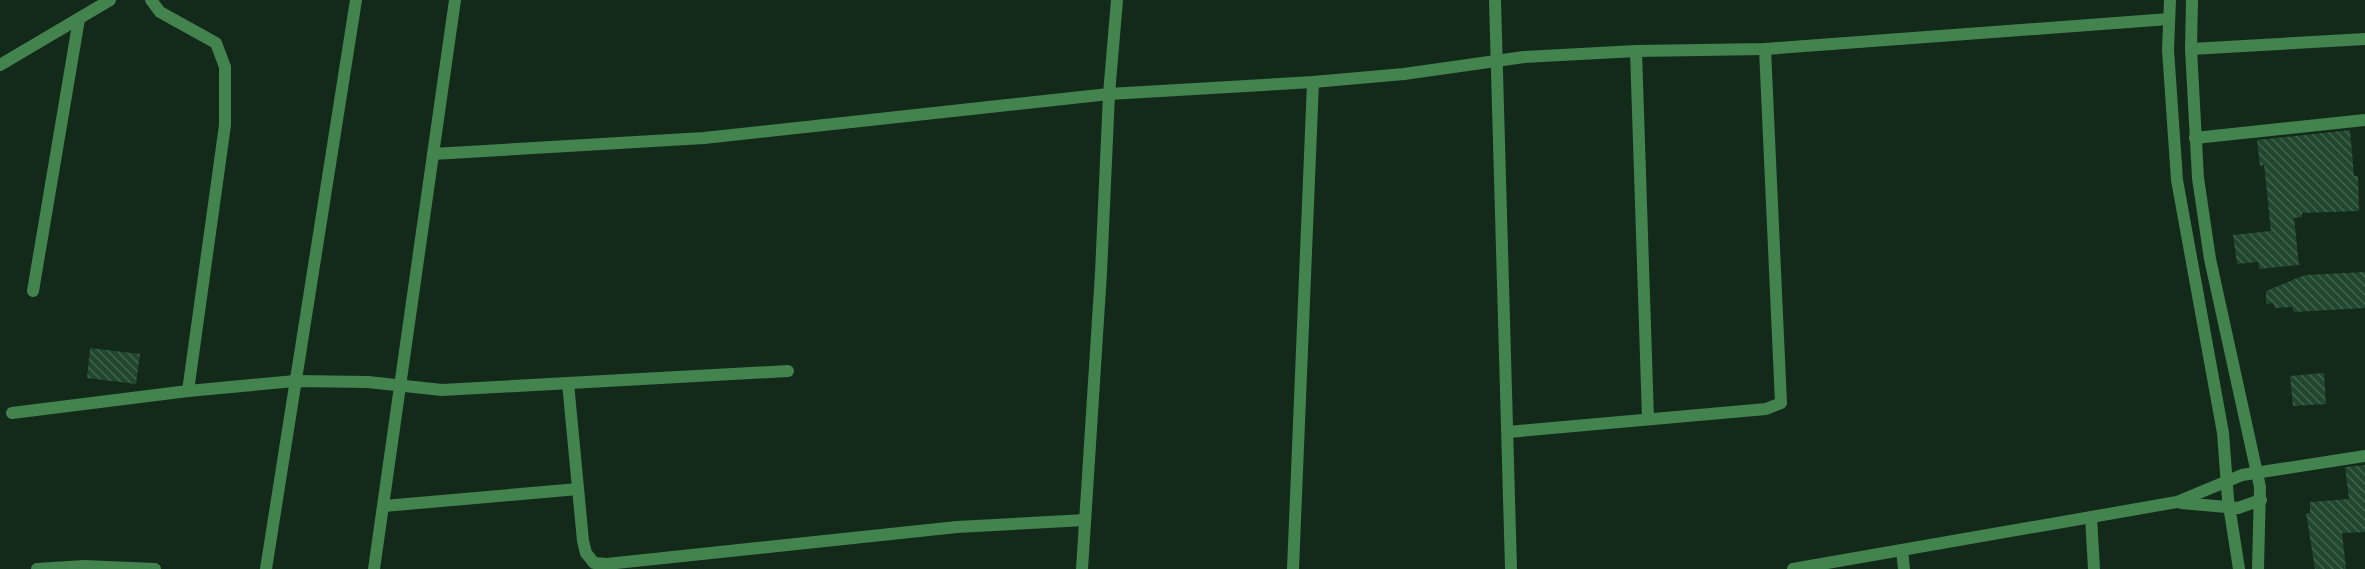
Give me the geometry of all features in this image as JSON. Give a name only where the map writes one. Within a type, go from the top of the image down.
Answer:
[{"type":"street","points":[[0,65],[110,0]]},
{"type":"street","points":[[151,0],[160,12],[216,44],[225,67],[225,125],[188,391]]},
{"type":"street","points":[[266,569],[356,0]]},
{"type":"street","points":[[374,569],[455,0]]},
{"type":"street","points":[[1082,569],[1101,273],[1109,94],[1118,0]]},
{"type":"street","points":[[1495,0],[1511,569]]},
{"type":"street","points":[[2170,0],[2172,139],[2177,180],[2223,433],[2230,508],[2239,569]]},
{"type":"street","points":[[2192,0],[2191,50],[2195,138],[2203,218],[2258,474],[2261,500],[2258,569]]},
{"type":"street","points":[[33,291],[79,19]]},
{"type":"street","points":[[433,154],[704,138],[1109,94],[1313,82],[1425,72],[1495,60],[1636,51],[1764,49],[2169,19]]},
{"type":"street","points":[[2191,50],[2365,39]]},
{"type":"street","points":[[1508,432],[1766,409],[1781,403],[1764,49]]},
{"type":"street","points":[[1636,51],[1648,418]]},
{"type":"street","points":[[1293,569],[1313,82]]},
{"type":"street","points":[[2195,138],[2365,120]]},
{"type":"street","points":[[12,413],[188,391],[295,381],[368,382],[442,390],[788,371]]},
{"type":"street","points":[[568,383],[586,553],[589,560],[599,564],[957,526],[1085,520]]},
{"type":"street","points":[[1793,569],[2177,502],[2242,475],[2365,456]]},
{"type":"street","points":[[384,506],[578,489]]},
{"type":"street","points":[[2177,502],[2230,508],[2246,507],[2261,500]]},
{"type":"street","points":[[2091,517],[2094,569]]},
{"type":"street","points":[[1902,550],[1904,569]]},
{"type":"street","points":[[37,569],[84,566],[155,569]]},
{"type":"building","points":[[2350,130],[2354,176],[2358,176],[2359,211],[2302,213],[2302,217],[2294,218],[2299,265],[2259,269],[2258,262],[2237,264],[2233,235],[2271,231],[2264,165],[2260,166],[2257,140]]},
{"type":"building","points":[[2365,272],[2365,308],[2294,312],[2292,307],[2275,308],[2273,303],[2266,304],[2266,291],[2305,275]]},
{"type":"building","points":[[90,348],[140,354],[136,384],[87,378]]},
{"type":"building","points":[[2324,373],[2326,404],[2293,406],[2290,376]]},
{"type":"building","points":[[2365,465],[2365,532],[2342,533],[2346,569],[2315,569],[2306,513],[2310,513],[2310,502],[2349,499],[2345,467]]}]
